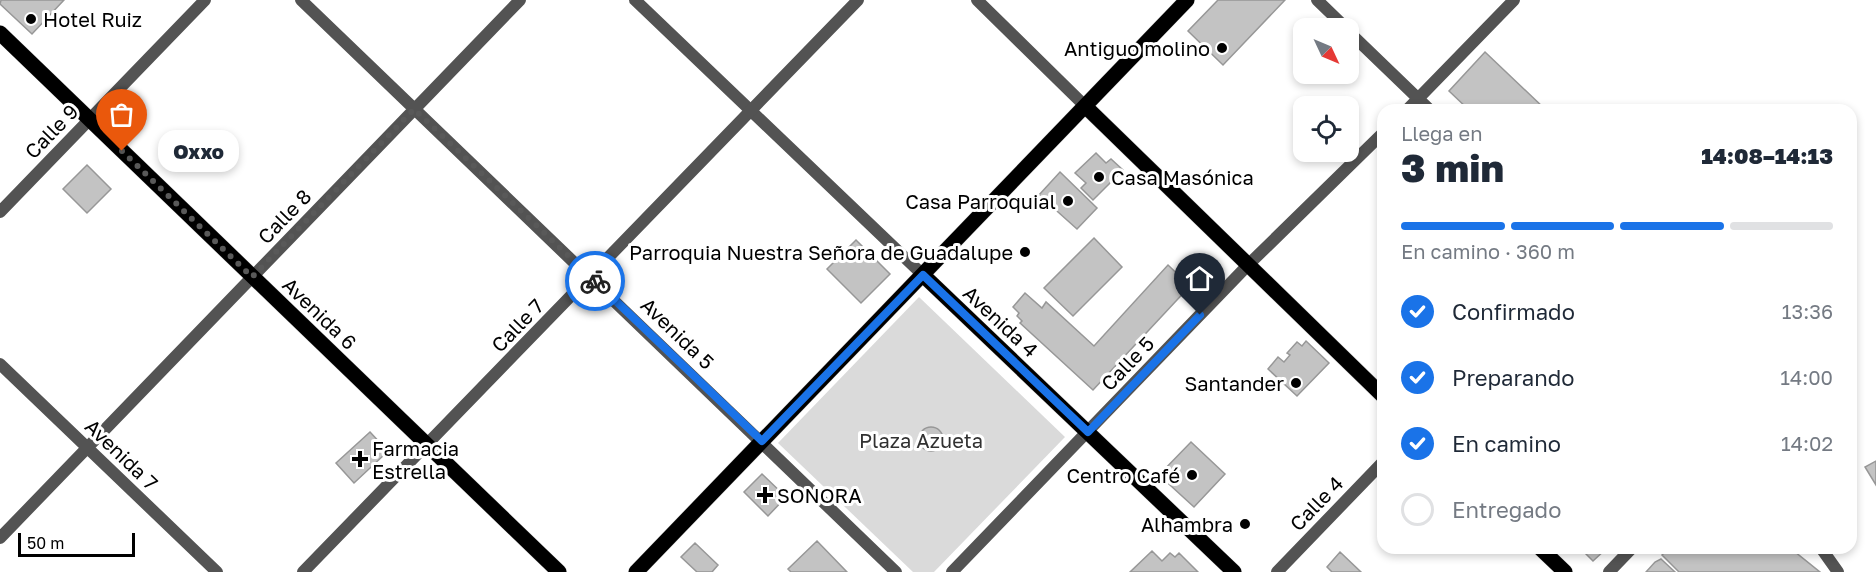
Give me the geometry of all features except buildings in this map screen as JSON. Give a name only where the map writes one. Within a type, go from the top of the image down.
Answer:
[{"type":"main road","points":[[636,572],[1186,0]]},
{"type":"main road","name":"Avenida 6","points":[[0,33],[559,572]]},
{"type":"main road","points":[[1085,106],[1377,390]]},
{"type":"main road","name":"Avenida 4","points":[[923,275],[1234,572]]},
{"type":"main road","points":[[1546,554],[1565,572]]},
{"type":"street","name":"Calle 9","points":[[0,212],[205,0]]},
{"type":"street","name":"Avenida 5","points":[[301,0],[896,572]]},
{"type":"street","name":"Calle 8","points":[[0,538],[520,0]]},
{"type":"street","name":"Avenida 4","points":[[635,0],[923,275]]},
{"type":"street","name":"Calle 7","points":[[303,572],[858,0]]},
{"type":"street","points":[[977,0],[1085,106]]},
{"type":"street","points":[[1317,0],[1335,18]]},
{"type":"street","points":[[1412,104],[1514,0]]},
{"type":"street","points":[[1359,41],[1424,104]]},
{"type":"street","name":"Calle 5","points":[[952,572],[1248,265],[1377,139]]},
{"type":"street","name":"Avenida 7","points":[[0,364],[217,572]]},
{"type":"street","name":"Calle 4","points":[[1277,572],[1377,468]]},
{"type":"street","points":[[1609,572],[1626,554]]},
{"type":"street","points":[[1825,554],[1838,572]]},
{"type":"green space","name":"Plaza Azueta","points":[[919,297],[1065,437],[934,572],[913,572],[778,443]]},
{"type":"way so far","points":[[122,151],[252,277],[414,109],[595,281]]},
{"type":"place","name":"Hotel Ruiz","points":[[31,19]]},
{"type":"place","name":"Antiguo molino","points":[[1222,48]]},
{"type":"place","name":"Oxxo","points":[[122,151]]},
{"type":"place","name":"Casa Masónica","points":[[1099,177]]},
{"type":"place","name":"Casa Parroquial","points":[[1068,201]]},
{"type":"place","name":"Parroquia Nuestra Señora de Guadalupe","points":[[1025,252]]},
{"type":"place","name":"Santander","points":[[1296,383]]},
{"type":"place","name":"Farmacia Estrella","points":[[360,459]]},
{"type":"place","name":"Centro Café","points":[[1192,475]]},
{"type":"place","name":"SONORA","points":[[765,495]]},
{"type":"place","name":"Alhambra","points":[[1245,524]]},
{"type":"route","points":[[595,281],[762,441],[923,275],[1088,432],[1200,315]]}]
